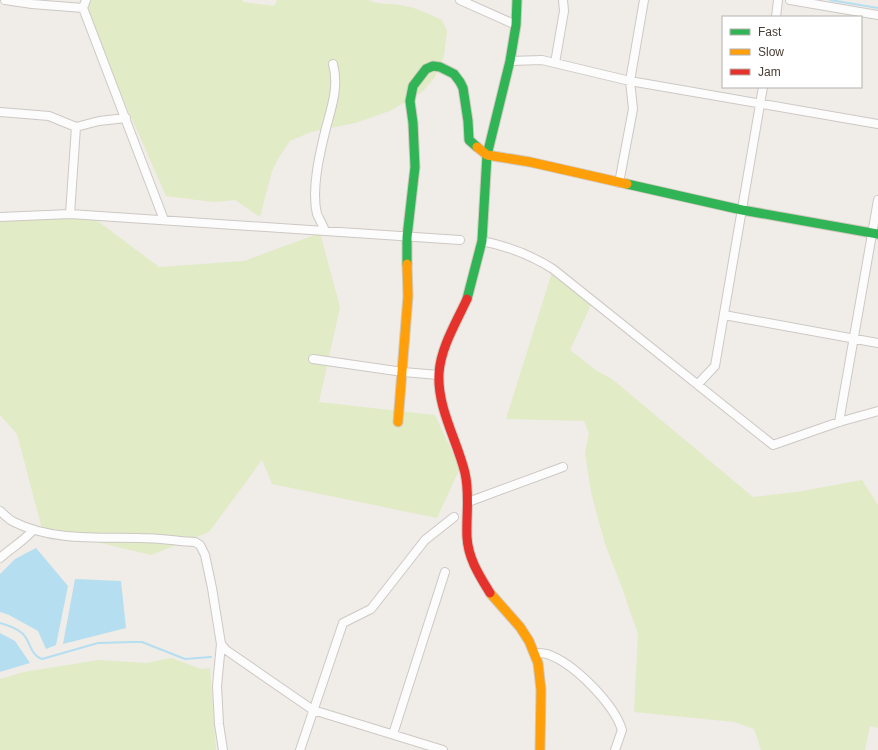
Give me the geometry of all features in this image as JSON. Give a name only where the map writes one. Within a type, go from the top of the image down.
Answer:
[{"type":"main road","points":[[517,0],[516,25],[510,61],[487,155],[482,241],[469,294],[444,348],[440,363],[439,375],[442,399],[465,474],[468,502],[467,538],[472,562],[491,595],[520,627],[535,653],[538,663],[541,690],[540,750]]},
{"type":"main road","points":[[398,422],[408,296],[407,237],[415,166],[413,123],[410,101],[418,78],[426,69],[433,66],[440,67],[454,74],[460,82],[468,121],[469,140],[487,155],[530,162],[742,210],[875,234]]},
{"type":"street","points":[[5,0],[32,4],[84,4],[164,220]]},
{"type":"street","points":[[460,0],[516,25]]},
{"type":"street","points":[[555,63],[564,11],[563,0]]},
{"type":"street","points":[[619,183],[633,109],[630,81],[644,0]]},
{"type":"street","points":[[776,16],[778,0]]},
{"type":"street","points":[[790,0],[878,15]]},
{"type":"street","points":[[510,61],[542,60],[630,81],[878,124]]},
{"type":"street","points":[[325,231],[317,213],[315,187],[321,148],[333,105],[336,87],[333,64]]},
{"type":"street","points":[[698,384],[715,366],[763,88]]},
{"type":"street","points":[[0,112],[49,116],[76,127],[99,121],[126,118]]},
{"type":"street","points":[[70,214],[76,127]]},
{"type":"street","points":[[839,422],[875,234],[878,200]]},
{"type":"street","points":[[0,218],[70,214],[460,240]]},
{"type":"street","points":[[482,241],[498,244],[526,255],[553,269],[773,445],[839,422],[878,411]]},
{"type":"street","points":[[724,315],[878,343]]},
{"type":"street","points":[[313,359],[403,372],[439,375]]},
{"type":"street","points":[[468,502],[562,467]]},
{"type":"street","points":[[0,510],[12,522],[33,530],[96,538],[141,538],[197,543],[205,555],[221,644],[217,686],[219,724],[223,750]]},
{"type":"street","points":[[300,750],[342,623],[371,609],[425,540],[454,517]]},
{"type":"street","points":[[0,558],[17,544],[26,539],[33,530]]},
{"type":"street","points":[[393,734],[445,572]]},
{"type":"street","points":[[221,644],[226,650],[313,710],[443,750]]},
{"type":"street","points":[[535,653],[547,654],[568,666],[586,679],[602,697],[615,714],[622,730],[615,750]]},
{"type":"green space","points":[[90,0],[243,0],[243,2],[274,6],[277,0],[368,0],[372,2],[400,5],[416,9],[442,20],[447,31],[444,56],[435,77],[422,92],[390,111],[355,123],[311,132],[290,141],[279,157],[272,171],[260,217],[235,200],[215,202],[166,196],[83,8]]},
{"type":"green space","points":[[0,216],[95,219],[159,267],[244,261],[320,233],[340,307],[319,402],[435,415],[460,468],[437,518],[272,484],[262,460],[209,532],[151,555],[42,529],[17,434],[0,415]]},
{"type":"green space","points":[[553,269],[595,296],[570,350],[597,371],[612,379],[753,497],[797,492],[862,480],[878,505],[878,728],[870,726],[865,750],[761,750],[754,729],[734,722],[634,712],[638,634],[605,544],[591,492],[585,453],[589,433],[584,421],[506,419]]},
{"type":"green space","points":[[171,658],[201,669],[210,668],[216,750],[0,750],[0,679],[24,672],[98,660],[146,663]]},
{"type":"water","points":[[36,548],[68,586],[56,645],[46,649],[38,631],[9,615],[0,612],[0,574],[15,559]]},
{"type":"water","points":[[75,579],[121,581],[126,628],[63,644]]},
{"type":"water","points":[[0,633],[15,641],[30,663],[0,672]]},
{"type":"waterway","points":[[830,0],[878,8]]},
{"type":"waterway","points":[[0,623],[21,632],[26,637],[35,655],[42,659],[98,643],[132,642],[142,642],[185,659],[211,657]]},
{"type":"traffic: fast","points":[[467,299],[482,241],[487,155],[510,61],[516,25],[517,0]]},
{"type":"traffic: fast","points":[[407,264],[407,237],[415,167],[413,123],[410,101],[413,86],[426,69],[433,66],[440,67],[454,74],[460,82],[463,88],[469,140],[477,147]]},
{"type":"traffic: fast","points":[[627,184],[742,210],[878,234]]},
{"type":"traffic: slow","points":[[477,147],[487,155],[530,162],[627,184]]},
{"type":"traffic: slow","points":[[398,422],[408,296],[407,264]]},
{"type":"traffic: slow","points":[[490,593],[520,627],[529,641],[538,663],[541,690],[540,750]]},
{"type":"traffic: jam","points":[[467,299],[446,344],[440,363],[439,386],[444,411],[465,473],[468,497],[467,537],[469,552],[478,573],[490,593]]}]
